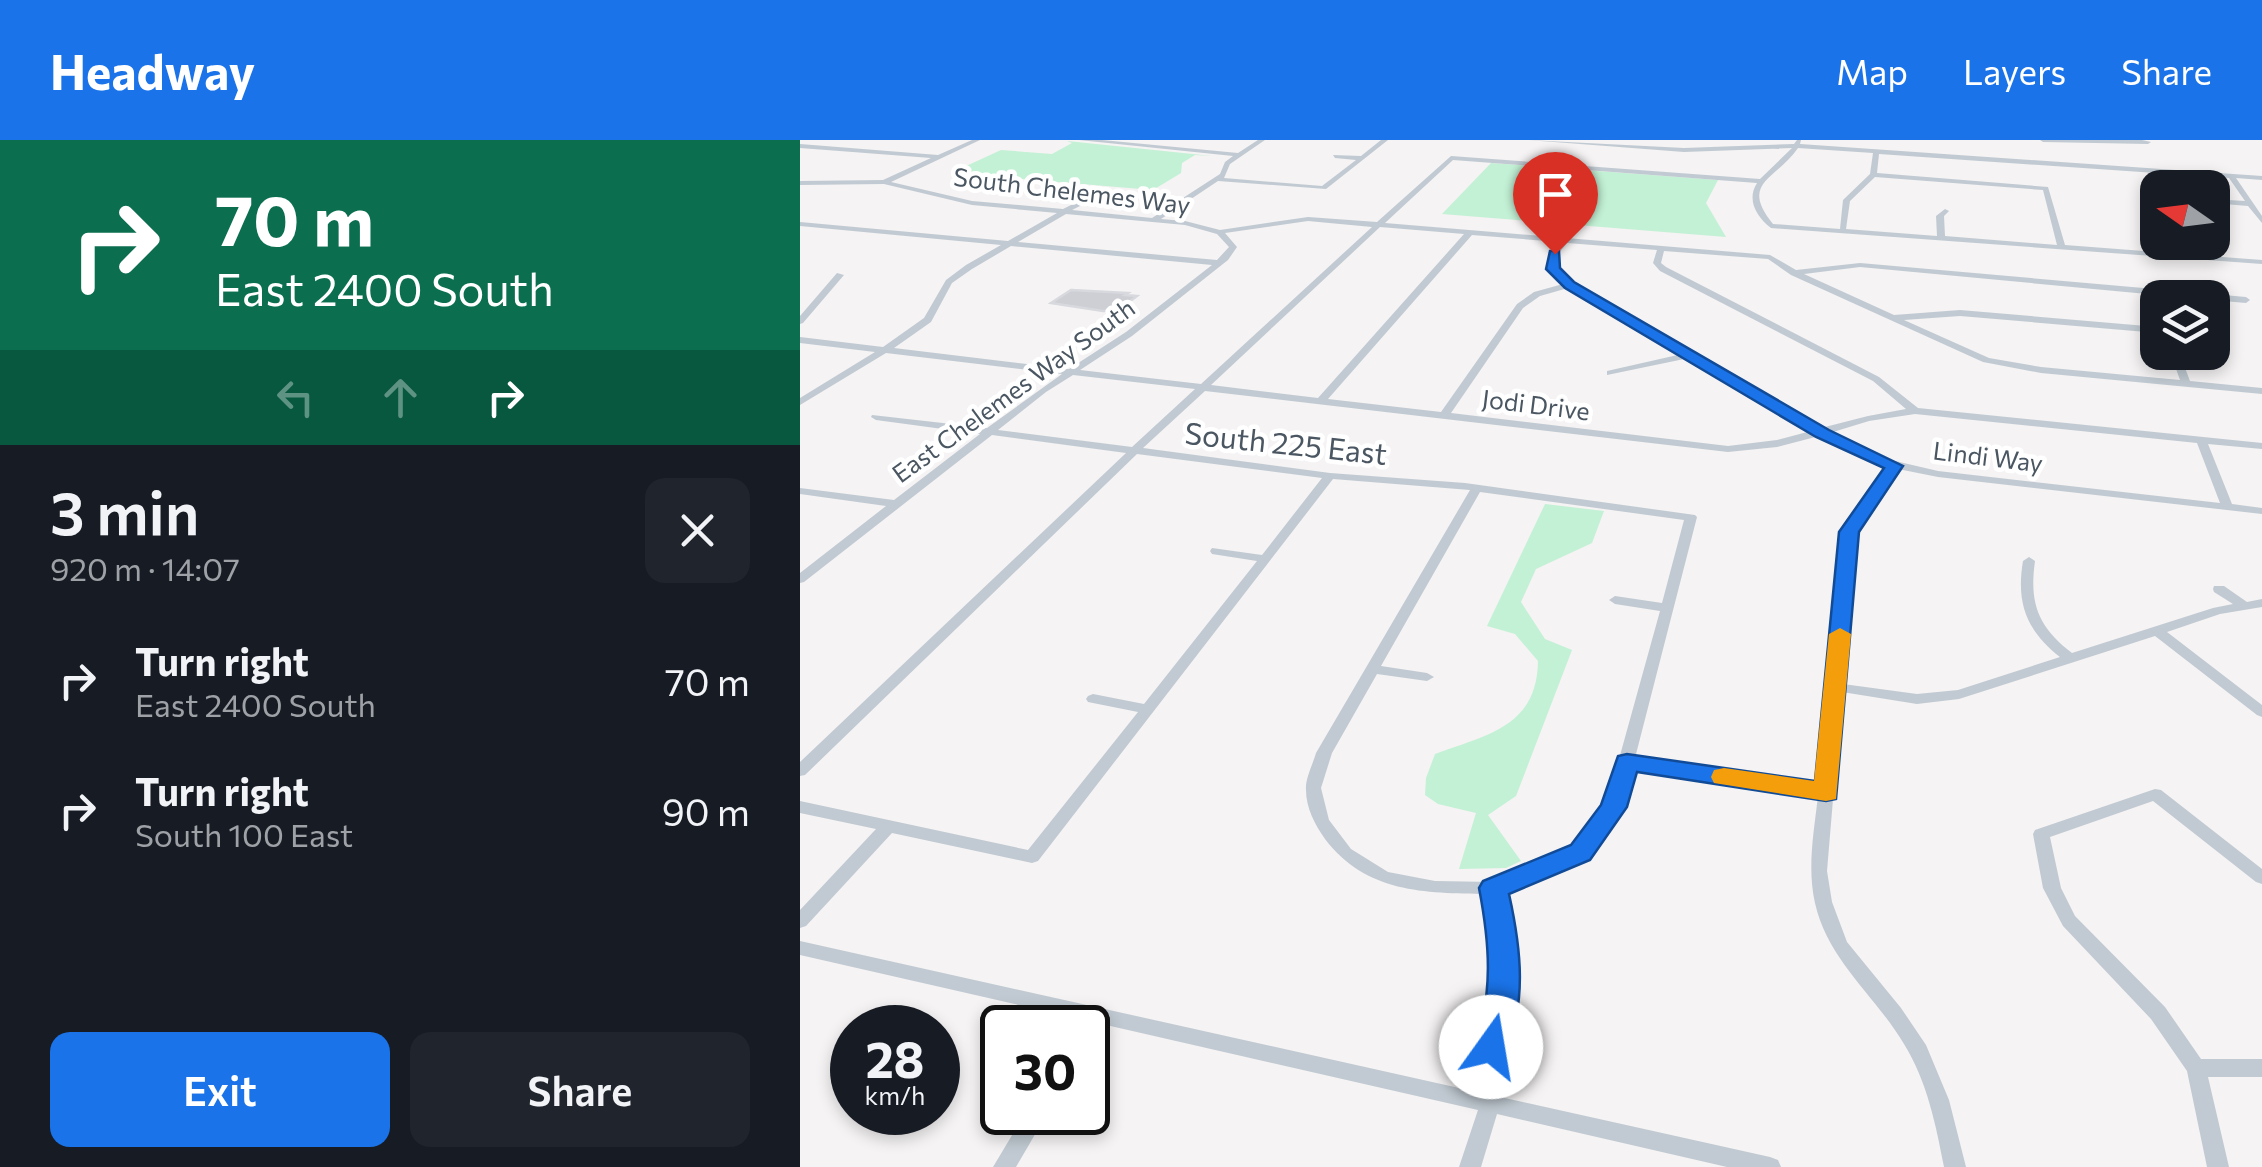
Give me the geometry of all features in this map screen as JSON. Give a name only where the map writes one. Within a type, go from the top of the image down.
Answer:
[{"type":"street","points":[[884,182],[978,140]]},
{"type":"street","points":[[1086,140],[1238,155]]},
{"type":"street","points":[[1158,149],[1174,140]]},
{"type":"street","points":[[1155,220],[1217,179],[1226,171],[1227,162],[1262,140]]},
{"type":"street","points":[[1217,179],[1324,188],[1385,140]]},
{"type":"street","points":[[1531,140],[1712,149],[1798,143],[1876,152],[2262,178]]},
{"type":"street","points":[[1706,140],[1712,149]]},
{"type":"street","points":[[2044,162],[2043,140],[2148,142]]},
{"type":"street","points":[[1594,170],[1612,143]]},
{"type":"street","points":[[1775,238],[1772,226],[1754,206],[1761,180],[1798,143]]},
{"type":"street","points":[[800,146],[939,157]]},
{"type":"street","points":[[1843,228],[1847,200],[1873,176],[1876,152]]},
{"type":"street","points":[[1334,156],[1362,158]]},
{"type":"street","points":[[800,771],[1134,451],[1451,158],[1761,180]]},
{"type":"street","points":[[1873,176],[2046,188],[2060,246]]},
{"type":"street","points":[[2232,176],[2262,222]]},
{"type":"street","name":"South Chelemes Way","points":[[800,183],[884,182],[972,203],[1155,220],[1220,232]]},
{"type":"street","points":[[972,203],[996,194]]},
{"type":"street","points":[[800,402],[928,320],[949,282],[1083,201]]},
{"type":"street","points":[[2230,202],[2250,204]]},
{"type":"street","points":[[1941,236],[1940,216],[1945,211]]},
{"type":"street","points":[[814,226],[835,216]]},
{"type":"street","points":[[800,224],[1219,264],[1233,247],[1220,232],[1283,219],[1770,254],[1794,273],[1955,349],[2010,366],[2262,391]]},
{"type":"street","points":[[1772,226],[1843,228],[2140,253]]},
{"type":"street","points":[[1320,402],[1470,232]]},
{"type":"street","points":[[1564,240],[1555,254],[1553,269],[1570,285]]},
{"type":"street","points":[[1661,248],[1657,263],[1663,269],[1876,379],[1915,411],[2262,446]]},
{"type":"street","points":[[2230,260],[2262,262]]},
{"type":"street","name":"East Chelemes Way South","points":[[800,579],[990,432],[1144,324],[1219,264]]},
{"type":"street","points":[[1794,273],[1860,265],[2140,289]]},
{"type":"street","points":[[800,321],[840,275]]},
{"type":"street","points":[[1444,416],[1520,306],[1538,294],[1570,285]]},
{"type":"street","name":"Lindi Way","points":[[1570,285],[1822,434],[1894,466],[2262,511]]},
{"type":"street","points":[[2230,298],[2246,300]]},
{"type":"street","points":[[1892,318],[1960,312],[2140,328]]},
{"type":"street","points":[[800,340],[1147,382]]},
{"type":"street","points":[[1610,373],[1689,355]]},
{"type":"street","points":[[2181,370],[2186,384]]},
{"type":"street","name":"Jodi Drive","points":[[1147,382],[1728,449],[1774,446],[1884,414],[1915,411]]},
{"type":"street","name":"South 225 East","points":[[876,417],[1330,476],[1476,489],[1691,517],[1666,608]]},
{"type":"street","points":[[2201,440],[2227,506]]},
{"type":"street","points":[[1894,466],[1849,532],[1819,871],[1821,901],[1833,936],[1854,972],[1910,1035],[1942,1106],[1955,1167]]},
{"type":"street","points":[[800,808],[1032,858],[1330,476]]},
{"type":"street","points":[[1476,489],[1324,753],[1313,788],[1321,822],[1345,853],[1384,877],[1435,886],[1494,888],[1580,852],[1614,807],[1666,608],[1616,600]]},
{"type":"street","points":[[800,491],[896,504]]},
{"type":"street","points":[[1216,550],[1264,559]]},
{"type":"street","points":[[2029,561],[2026,601],[2031,620],[2070,658]]},
{"type":"street","points":[[2219,589],[2244,606]]},
{"type":"street","points":[[1835,688],[1917,699],[1959,694],[2156,631],[2262,603]]},
{"type":"street","points":[[2156,631],[2262,712]]},
{"type":"street","points":[[1372,670],[1427,677]]},
{"type":"street","points":[[1093,698],[1148,709]]},
{"type":"street","points":[[1627,762],[1826,792]]},
{"type":"street","points":[[2218,1167],[2196,1068],[2158,1013],[2068,921],[2052,888],[2040,834],[2154,794],[2262,878]]},
{"type":"street","points":[[800,921],[888,826]]},
{"type":"street","points":[[1470,1167],[1502,1014],[1506,950],[1494,888]]},
{"type":"street","points":[[800,948],[1020,1005]]},
{"type":"street","points":[[1110,1027],[1482,1102],[1770,1167]]},
{"type":"street","points":[[2196,1068],[2262,1068]]},
{"type":"street","points":[[1004,1167],[1024,1135]]},
{"type":"green space","points":[[1067,141],[1212,156],[1195,155],[1182,163],[1181,173],[1153,190],[951,173],[1001,150],[1052,154],[1072,143]]},
{"type":"green space","points":[[1491,163],[1718,180],[1706,203],[1726,237],[1442,214]]},
{"type":"green space","points":[[1545,504],[1604,511],[1592,543],[1536,569],[1521,602],[1545,639],[1572,650],[1516,796],[1488,815],[1521,861],[1506,868],[1459,869],[1476,813],[1438,804],[1425,795],[1426,778],[1435,754],[1506,725],[1529,701],[1538,661],[1515,634],[1487,626]]},
{"type":"building","points":[[1071,290],[1137,296],[1118,310],[1051,303]]},
{"type":"slow traffic","points":[[1724,777],[1826,792],[1840,634]]},
{"type":"route","points":[[1491,1047],[1502,1014],[1506,950],[1494,888],[1580,852],[1614,807],[1627,762],[1826,792],[1849,532],[1894,466],[1822,434],[1570,285],[1553,269],[1555,254]]}]
